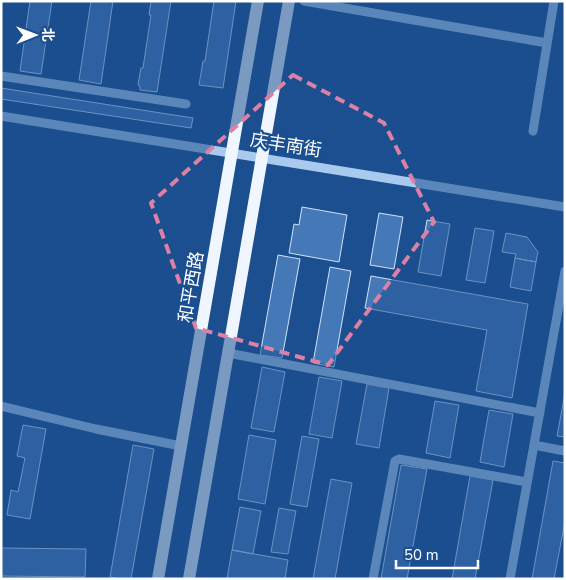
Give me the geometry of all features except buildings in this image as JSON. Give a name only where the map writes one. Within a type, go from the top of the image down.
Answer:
[{"type":"main road","name":"和平西路","points":[[158,579],[258,1]]},
{"type":"main road","points":[[189,579],[289,1]]},
{"type":"street","points":[[304,1],[547,43]]},
{"type":"street","points":[[533,131],[554,1]]},
{"type":"street","points":[[1,76],[186,104]]},
{"type":"street","name":"庆丰南街","points":[[1,116],[565,207]]},
{"type":"street","points":[[510,579],[565,271]]},
{"type":"street","points":[[228,353],[540,413]]},
{"type":"street","points":[[1,406],[96,429],[181,446]]},
{"type":"street","points":[[534,445],[565,451]]},
{"type":"street","points":[[373,579],[395,461],[399,459],[528,482]]},
{"type":"highlighted area","points":[[293,75],[384,123],[434,222],[328,365],[196,328],[151,203]]}]
